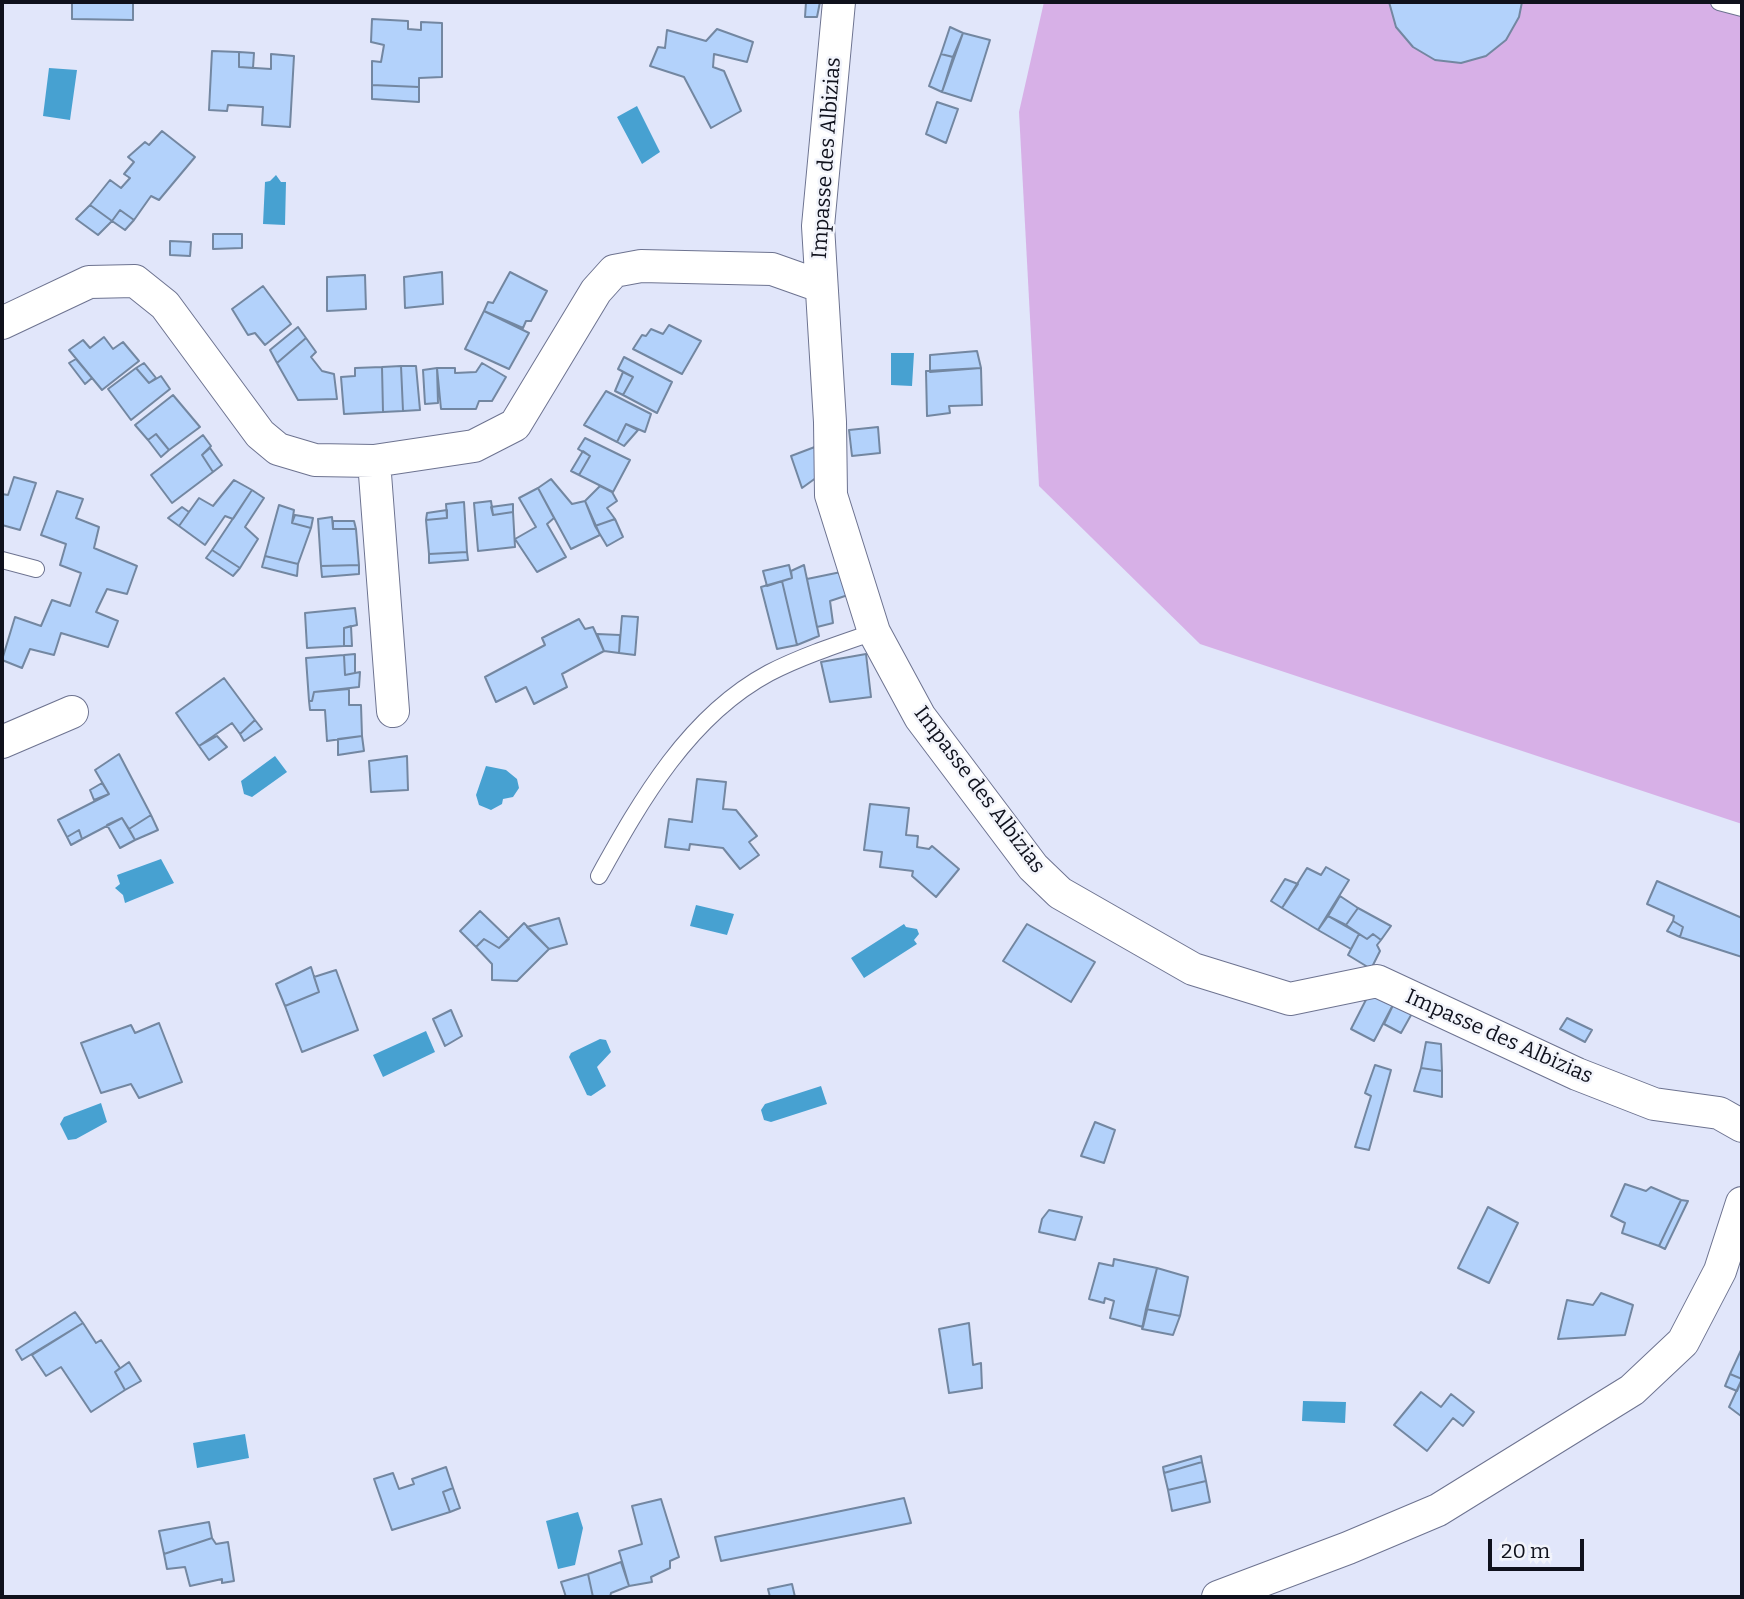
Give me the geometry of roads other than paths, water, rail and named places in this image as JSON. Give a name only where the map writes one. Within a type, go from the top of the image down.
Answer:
[{"type":"street","name":"Impasse des Albizias","points":[[839,2],[818,226],[830,422],[831,495],[874,632],[920,717],[1033,867],[1060,893],[1193,969],[1290,999],[1377,981],[1577,1074],[1654,1104],[1719,1113],[1742,1126]]},
{"type":"street","points":[[2,323],[89,282],[135,281],[166,305],[260,434],[278,449],[315,460],[373,461],[474,446],[515,425],[596,291],[614,271],[640,265],[772,269],[820,286]]},
{"type":"street","points":[[373,461],[393,711]]},
{"type":"street","points":[[2,742],[72,712]]},
{"type":"street","points":[[1218,1597],[1348,1548],[1438,1510],[1632,1390],[1683,1342],[1720,1271],[1742,1203]]},
{"type":"lane","points":[[1718,2],[1742,8]]},
{"type":"lane","points":[[2,560],[36,569]]},
{"type":"lane","points":[[599,876],[638,806],[707,717],[768,674],[874,632]]},
{"type":"water","points":[[49,68],[77,70],[70,120],[43,116]]},
{"type":"water","points":[[637,106],[660,152],[642,164],[617,117]]},
{"type":"water","points":[[276,175],[281,182],[286,182],[285,225],[263,224],[265,182]]},
{"type":"water","points":[[891,353],[914,353],[912,386],[891,385]]},
{"type":"water","points":[[275,756],[287,772],[252,797],[244,794],[241,781]]},
{"type":"water","points":[[486,766],[506,770],[517,779],[519,788],[513,797],[503,799],[502,804],[491,810],[479,805],[476,795]]},
{"type":"water","points":[[161,859],[174,883],[125,903],[123,895],[115,888],[120,884],[117,875]]},
{"type":"water","points":[[696,905],[734,914],[727,935],[690,926]]},
{"type":"water","points":[[904,924],[917,929],[919,934],[914,940],[917,944],[864,978],[851,958]]},
{"type":"water","points":[[426,1031],[435,1052],[383,1077],[373,1055]]},
{"type":"water","points":[[600,1039],[606,1040],[611,1052],[597,1067],[606,1086],[591,1096],[587,1095],[569,1057],[571,1053]]},
{"type":"water","points":[[821,1086],[827,1104],[771,1122],[764,1120],[761,1110],[765,1104]]},
{"type":"water","points":[[101,1103],[107,1122],[76,1139],[68,1140],[60,1124],[64,1117]]},
{"type":"water","points":[[1303,1401],[1346,1402],[1345,1423],[1302,1421]]},
{"type":"water","points":[[245,1434],[249,1458],[197,1468],[193,1443]]},
{"type":"water","points":[[578,1512],[583,1528],[575,1565],[558,1569],[546,1521]]}]
